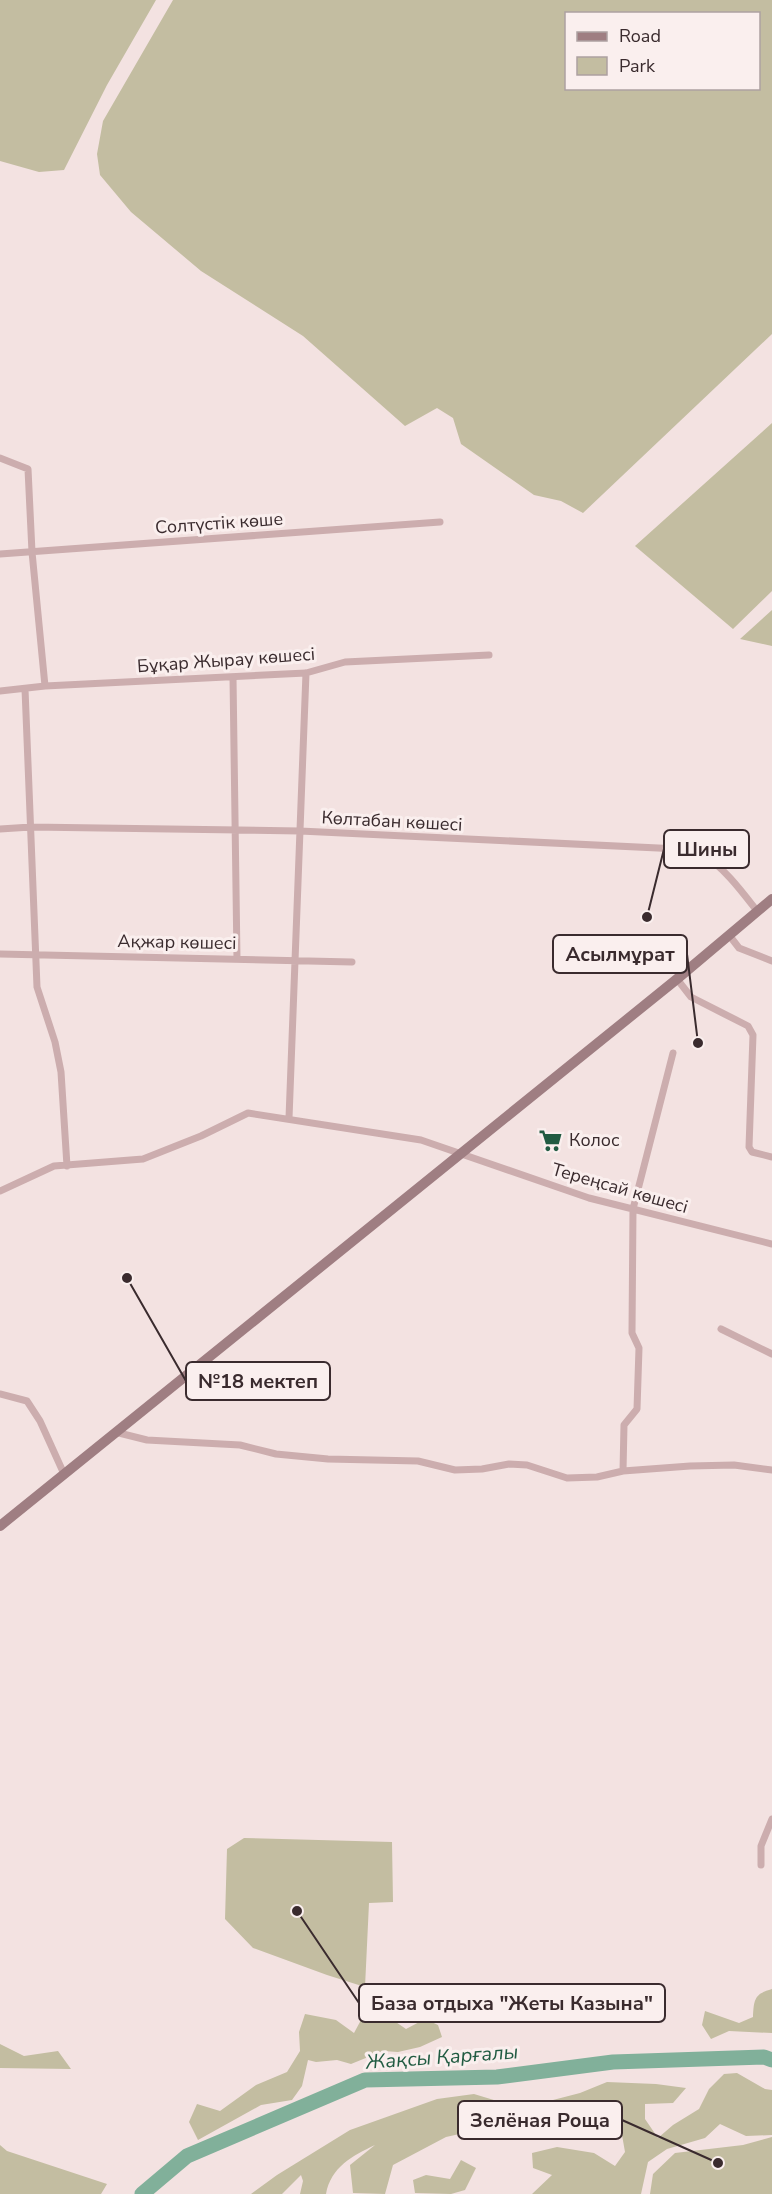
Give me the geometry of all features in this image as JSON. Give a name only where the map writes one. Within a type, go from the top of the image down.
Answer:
[{"type":"main road","points":[[0,1526],[677,979],[772,899]]},
{"type":"street","points":[[0,458],[28,469],[32,552],[45,686]]},
{"type":"street","name":"Солтүстік көше","points":[[0,554],[440,522]]},
{"type":"street","name":"Бұқар Жырау көшесі","points":[[0,691],[45,686],[306,673],[345,662],[489,655]]},
{"type":"street","points":[[289,1118],[306,673]]},
{"type":"street","points":[[233,677],[237,959]]},
{"type":"street","points":[[25,689],[37,987],[55,1042],[61,1072],[67,1166]]},
{"type":"street","name":"Көлтабан көшесі","points":[[0,829],[31,827],[300,831],[679,849],[701,854],[711,860],[757,911]]},
{"type":"street","points":[[729,934],[739,948],[772,961]]},
{"type":"street","name":"Ақжар көшесі","points":[[0,954],[352,962]]},
{"type":"street","points":[[677,979],[691,997],[748,1026],[753,1035],[749,1147],[752,1152],[772,1157]]},
{"type":"street","points":[[623,1471],[624,1425],[637,1409],[639,1348],[632,1333],[633,1209],[673,1053]]},
{"type":"street","name":"Тереңсай көшесі","points":[[0,1191],[54,1166],[143,1159],[201,1136],[248,1113],[422,1140],[589,1198],[772,1244]]},
{"type":"street","points":[[721,1329],[772,1354]]},
{"type":"street","points":[[0,1394],[27,1401],[40,1421],[64,1474]]},
{"type":"street","points":[[115,1432],[147,1440],[240,1445],[276,1454],[328,1459],[418,1461],[454,1470],[482,1469],[509,1464],[527,1466],[567,1478],[597,1477],[623,1471],[690,1466],[734,1465],[772,1470]]},
{"type":"street","points":[[761,1865],[761,1846],[772,1819]]},
{"type":"green space","points":[[0,0],[156,0],[107,85],[64,170],[39,172],[0,161]]},
{"type":"green space","points":[[173,0],[772,0],[772,334],[583,513],[561,501],[534,495],[461,444],[453,418],[437,408],[405,426],[303,336],[201,271],[131,212],[100,175],[97,154],[103,121]]},
{"type":"green space","points":[[772,423],[772,591],[733,629],[635,546]]},
{"type":"green space","points":[[772,610],[772,646],[740,639]]},
{"type":"green space","points":[[244,1838],[392,1842],[393,1902],[369,1903],[365,1987],[253,1948],[225,1919],[227,1849]]},
{"type":"green space","points":[[772,1989],[772,2033],[729,2031],[711,2039],[702,2025],[705,2011],[739,2023],[753,2017],[758,1996]]},
{"type":"green space","points":[[305,2014],[336,2020],[354,2033],[361,2020],[387,2016],[406,2029],[425,2019],[438,2025],[442,2037],[420,2047],[398,2052],[383,2051],[351,2064],[337,2060],[316,2062],[308,2060],[302,2086],[292,2100],[261,2105],[198,2140],[189,2122],[197,2104],[220,2111],[256,2085],[287,2072],[300,2051],[299,2032]]},
{"type":"green space","points":[[0,2044],[24,2056],[58,2051],[71,2069],[0,2068]]},
{"type":"green space","points":[[737,2073],[765,2089],[772,2090],[772,2135],[746,2136],[720,2124],[705,2138],[667,2149],[648,2162],[641,2194],[532,2194],[552,2175],[533,2168],[532,2153],[557,2147],[594,2153],[615,2166],[625,2152],[622,2135],[596,2132],[565,2135],[555,2121],[553,2100],[580,2093],[607,2082],[686,2088],[673,2103],[645,2104],[645,2119],[658,2138],[673,2125],[699,2109],[709,2089],[724,2074]]},
{"type":"green space","points":[[474,2094],[507,2104],[482,2129],[446,2137],[393,2165],[385,2194],[353,2193],[350,2165],[375,2145],[351,2158],[338,2170],[326,2194],[300,2194],[303,2181],[301,2175],[282,2194],[251,2194],[277,2175],[350,2130],[437,2099]]},
{"type":"green space","points":[[772,2137],[772,2194],[650,2194],[653,2174],[675,2153],[743,2145]]},
{"type":"green space","points":[[0,2145],[7,2151],[107,2184],[101,2194],[0,2194]]},
{"type":"green space","points":[[461,2160],[476,2168],[465,2190],[451,2194],[415,2193],[413,2180],[426,2175],[450,2179]]},
{"type":"waterway","name":"Жақсы Қарғалы","points":[[142,2194],[187,2156],[365,2080],[497,2077],[613,2062],[764,2057],[772,2060]]},
{"type":"place","name":"Шины","points":[[647,917]]},
{"type":"place","name":"Асылмұрат","points":[[698,1043]]},
{"type":"place","name":"Колос","points":[[551,1140]]},
{"type":"place","name":"№18 мектеп","points":[[127,1278]]},
{"type":"place","name":"База отдыха \"Жеты Казына\"","points":[[297,1911]]},
{"type":"place","name":"Зелёная Роща","points":[[718,2163]]}]
